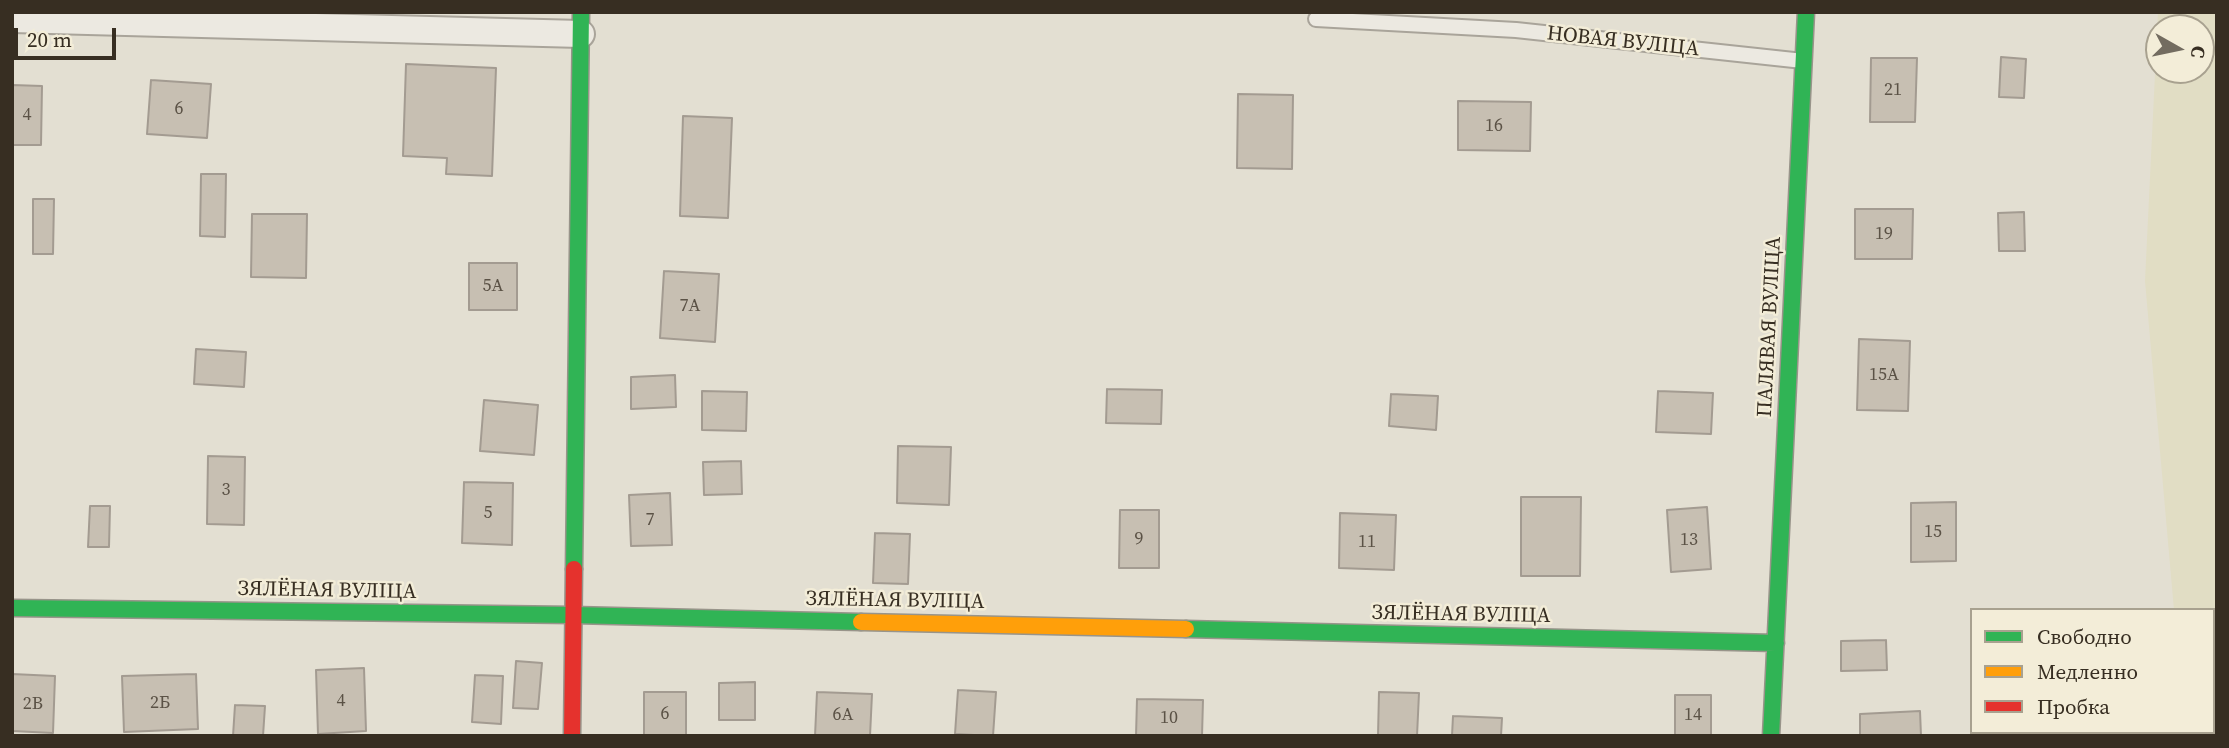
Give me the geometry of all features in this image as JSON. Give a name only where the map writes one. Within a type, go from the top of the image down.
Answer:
[{"type":"street","name":"ПАЛЯВАЯ ВУЛІЦА","points":[[1771,736],[1807,12]]},
{"type":"street","points":[[12,19],[581,23],[572,736]]},
{"type":"street","name":"ЗЯЛЁНАЯ ВУЛІЦА","points":[[12,608],[573,615],[1776,643]]},
{"type":"lane","name":"НОВАЯ ВУЛІЦА","points":[[1315,19],[1516,30],[1804,62]]},
{"type":"shaded area","points":[[2158,12],[2217,12],[2217,736],[2185,736],[2215,734],[2215,608],[2174,608],[2145,281],[2155,84],[2215,84],[2215,14]]},
{"type":"building","points":[[2001,57],[2026,59],[2024,98],[1999,97]]},
{"type":"building","points":[[1871,58],[1917,58],[1915,122],[1870,122]]},
{"type":"building","points":[[406,64],[496,68],[492,176],[446,174],[447,158],[403,156]]},
{"type":"building","points":[[151,80],[211,84],[207,138],[147,134]]},
{"type":"building","points":[[12,85],[42,86],[41,145],[12,145]]},
{"type":"building","points":[[1238,94],[1293,95],[1292,169],[1237,168]]},
{"type":"building","points":[[1458,101],[1531,102],[1530,151],[1458,150]]},
{"type":"building","points":[[683,116],[732,118],[728,218],[680,216]]},
{"type":"building","points":[[201,174],[226,174],[225,237],[200,236]]},
{"type":"building","points":[[33,199],[54,199],[53,254],[33,254]]},
{"type":"building","points":[[1855,209],[1913,209],[1912,259],[1855,259]]},
{"type":"building","points":[[2024,212],[2025,251],[1999,251],[1998,213]]},
{"type":"building","points":[[252,214],[307,214],[306,278],[251,277]]},
{"type":"building","points":[[469,263],[517,263],[517,310],[469,310]]},
{"type":"building","points":[[664,271],[719,274],[715,342],[660,338]]},
{"type":"building","points":[[1859,339],[1910,341],[1908,411],[1857,410]]},
{"type":"building","points":[[196,349],[246,352],[244,387],[194,384]]},
{"type":"building","points":[[675,375],[676,407],[631,409],[631,377]]},
{"type":"building","points":[[1107,389],[1162,390],[1161,424],[1106,423]]},
{"type":"building","points":[[702,391],[747,392],[746,431],[702,430]]},
{"type":"building","points":[[1658,391],[1713,393],[1711,434],[1656,432]]},
{"type":"building","points":[[1391,394],[1438,396],[1436,430],[1389,426]]},
{"type":"building","points":[[484,400],[538,405],[534,455],[480,451]]},
{"type":"building","points":[[898,446],[951,447],[949,505],[897,503]]},
{"type":"building","points":[[208,456],[245,457],[244,525],[207,524]]},
{"type":"building","points":[[741,461],[742,494],[704,495],[703,462]]},
{"type":"building","points":[[464,482],[513,483],[512,545],[462,543]]},
{"type":"building","points":[[670,493],[672,545],[631,546],[629,495]]},
{"type":"building","points":[[1521,497],[1581,497],[1580,576],[1521,576]]},
{"type":"building","points":[[1956,502],[1956,561],[1911,562],[1911,503]]},
{"type":"building","points":[[90,506],[110,506],[109,547],[88,547]]},
{"type":"building","points":[[1707,507],[1711,569],[1671,572],[1667,510]]},
{"type":"building","points":[[1120,510],[1159,510],[1159,568],[1119,568]]},
{"type":"building","points":[[1340,513],[1396,515],[1394,570],[1339,568]]},
{"type":"building","points":[[875,533],[910,534],[908,584],[873,583]]},
{"type":"building","points":[[1886,640],[1887,670],[1841,671],[1841,641]]},
{"type":"building","points":[[516,661],[542,663],[538,709],[513,708]]},
{"type":"building","points":[[364,668],[366,731],[318,734],[316,670]]},
{"type":"building","points":[[12,674],[55,676],[53,733],[12,731]]},
{"type":"building","points":[[196,674],[198,729],[124,732],[122,676]]},
{"type":"building","points":[[475,675],[503,676],[501,724],[472,722]]},
{"type":"building","points":[[755,682],[755,720],[719,720],[719,683]]},
{"type":"building","points":[[958,690],[996,692],[993,736],[955,734]]},
{"type":"building","points":[[644,692],[686,692],[686,736],[644,736]]},
{"type":"building","points":[[817,692],[872,694],[870,736],[815,736]]},
{"type":"building","points":[[1379,692],[1419,693],[1417,736],[1378,736]]},
{"type":"building","points":[[1675,695],[1711,695],[1711,736],[1675,736]]},
{"type":"building","points":[[1137,699],[1203,700],[1202,736],[1136,736]]},
{"type":"building","points":[[235,705],[265,706],[263,736],[233,736]]},
{"type":"building","points":[[1920,711],[1921,736],[1860,736],[1860,714]]},
{"type":"building","points":[[1453,716],[1502,718],[1501,736],[1452,736]]},
{"type":"building","points":[[2024,734],[2024,736],[1998,736]]},
{"type":"building","points":[[2052,734],[2085,734],[2085,736]]},
{"type":"traffic: fast","points":[[574,569],[581,12]]},
{"type":"traffic: fast","points":[[1771,736],[1806,12]]},
{"type":"traffic: fast","points":[[12,608],[573,615],[861,622]]},
{"type":"traffic: fast","points":[[1186,629],[1776,643]]},
{"type":"traffic: slow","points":[[861,622],[1186,629]]},
{"type":"traffic: jam","points":[[572,736],[574,569]]}]
